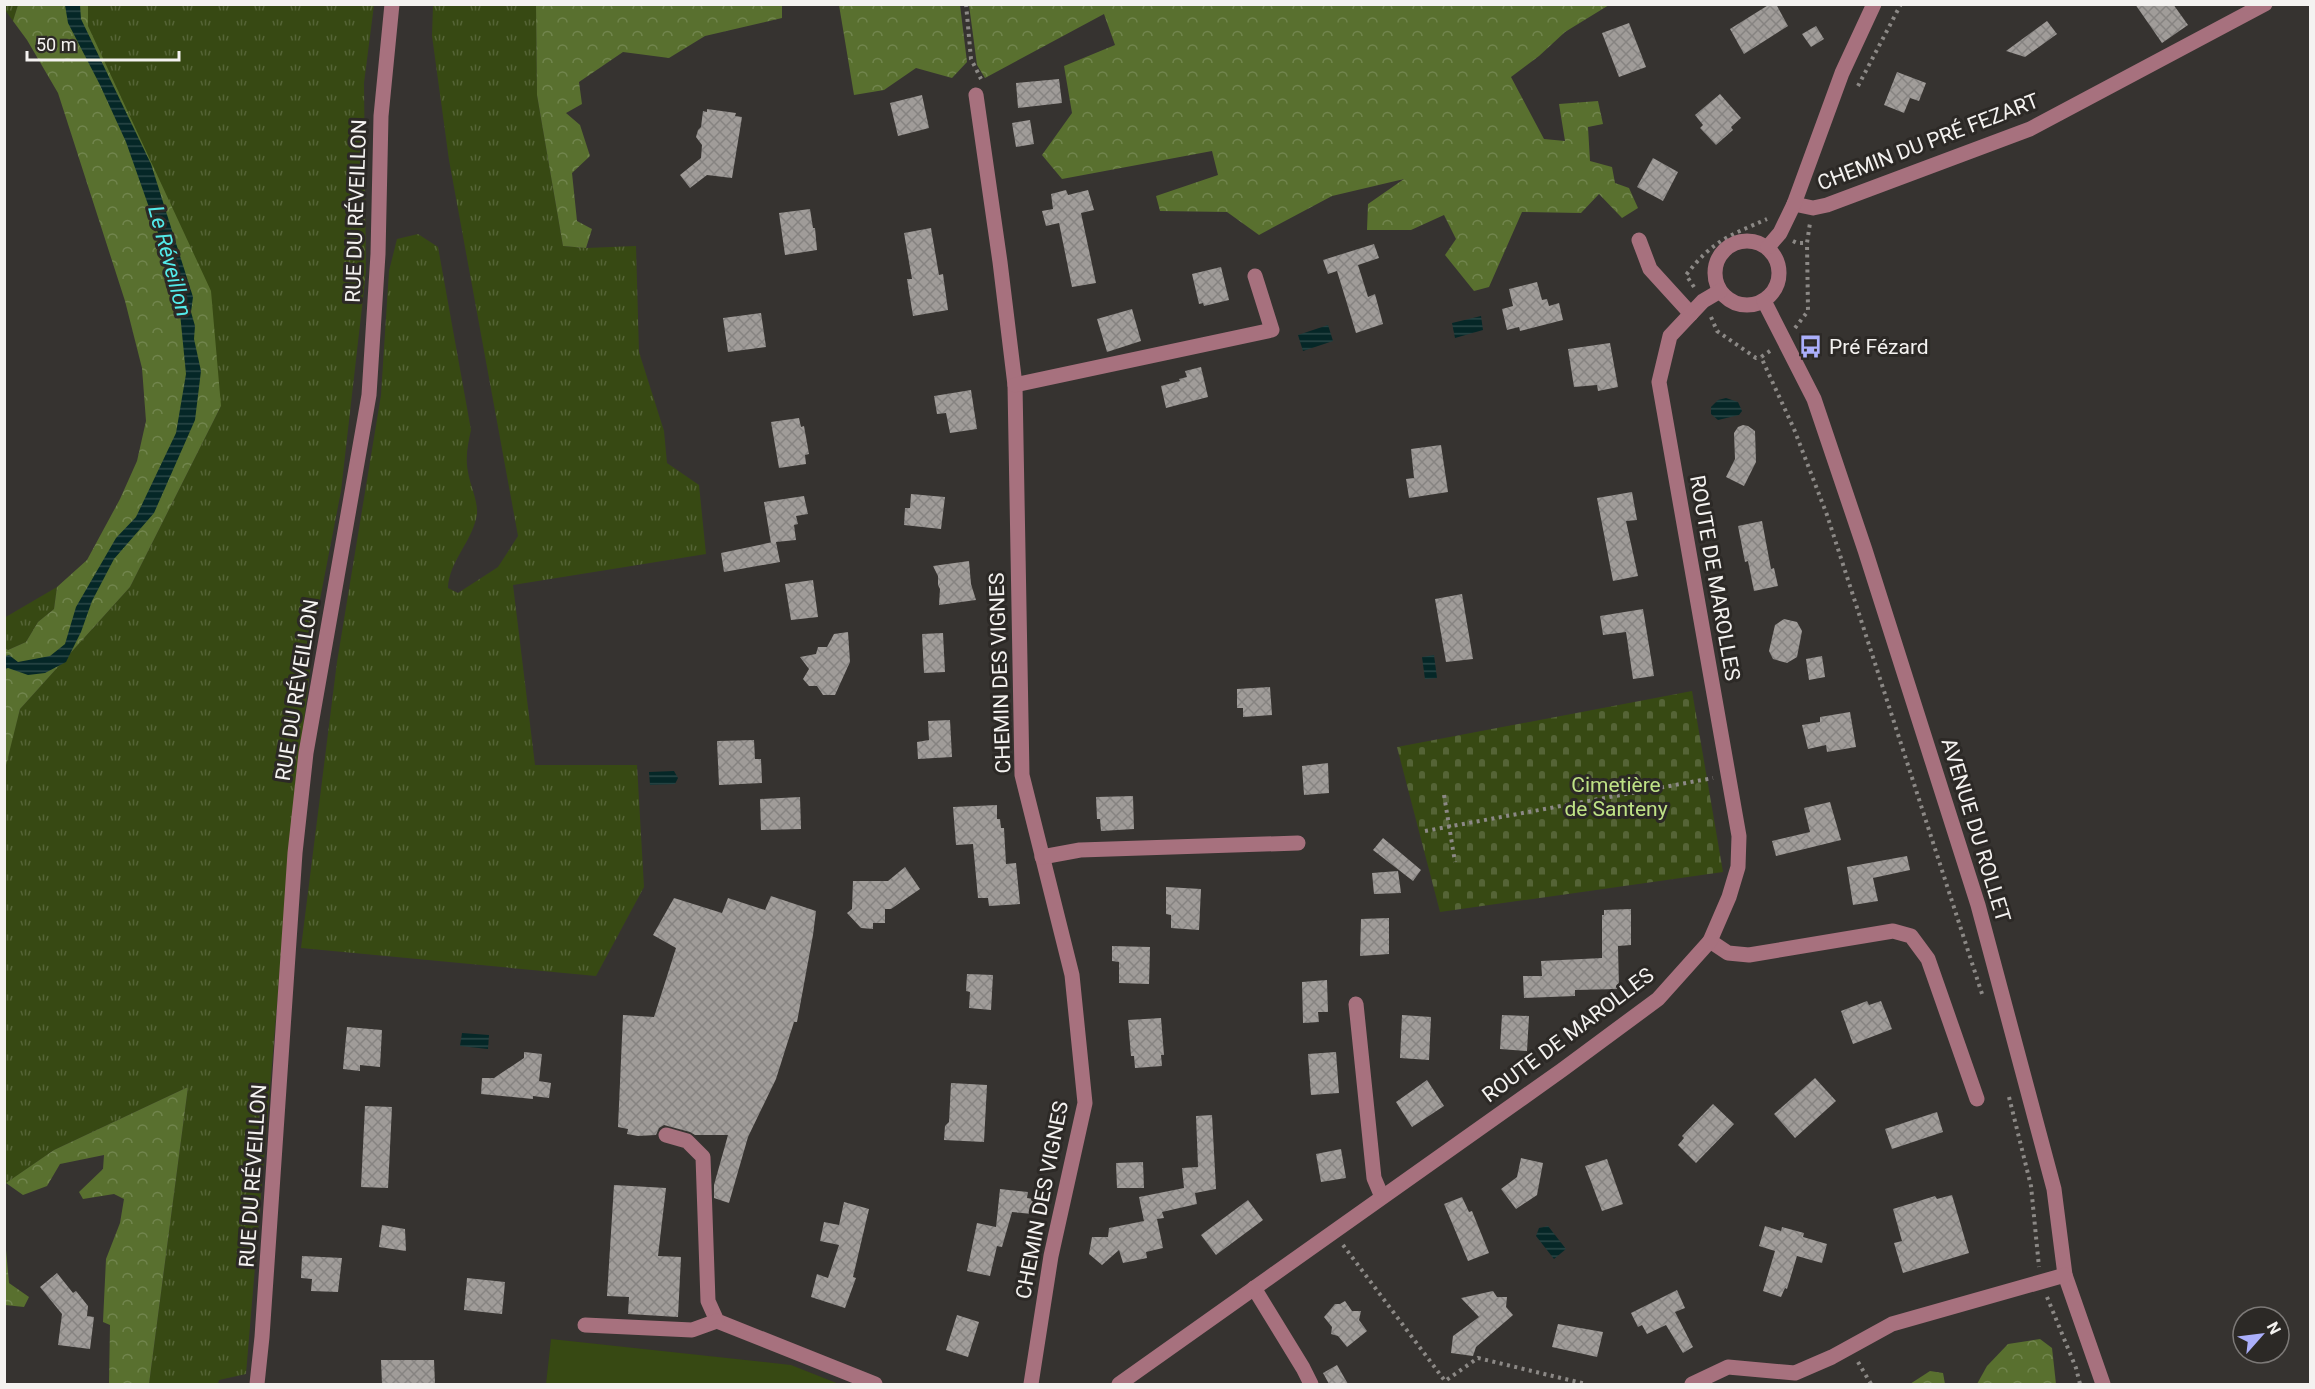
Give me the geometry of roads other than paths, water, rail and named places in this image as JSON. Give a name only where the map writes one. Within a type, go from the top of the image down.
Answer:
[{"type":"street","name":"RUE DU RÉVEILLON","points":[[257,1384],[295,853],[306,753],[369,394],[378,254],[381,116],[392,4]]},
{"type":"street","points":[[1768,247],[1780,233],[1794,204],[1842,73],[1874,4]]},
{"type":"street","name":"CHEMIN DU PRÉ FEZART","points":[[1794,204],[1813,208],[1827,205],[2030,129],[2265,4]]},
{"type":"street","name":"CHEMIN DES VIGNES","points":[[976,95],[1015,386],[1022,775],[1072,975],[1084,1103],[1051,1256],[1031,1384]]},
{"type":"street","points":[[1639,240],[1650,269],[1691,314]]},
{"type":"street","points":[[1745,240],[1758,242],[1768,247],[1775,255],[1780,267],[1779,279],[1774,292],[1764,301],[1752,305],[1742,305],[1731,301],[1720,291],[1714,273],[1716,262],[1723,251],[1733,243],[1745,240]]},
{"type":"street","points":[[1015,386],[1272,330],[1255,276]]},
{"type":"street","name":"ROUTE DE MAROLLES","points":[[1119,1384],[1658,999],[1710,941],[1729,897],[1738,867],[1739,836],[1659,382],[1670,336],[1703,301],[1720,291]]},
{"type":"street","name":"AVENUE DU ROLLET","points":[[1764,301],[1814,399],[1865,549],[1978,905],[2054,1189],[2065,1275],[2103,1384]]},
{"type":"street","points":[[1042,857],[1080,850],[1298,843]]},
{"type":"street","points":[[1710,941],[1728,953],[1749,956],[1893,932],[1911,936],[1928,959],[1977,1099]]},
{"type":"street","points":[[1356,1004],[1374,1178],[1383,1197]]},
{"type":"street","points":[[666,1135],[687,1141],[703,1157],[708,1300],[717,1321]]},
{"type":"street","points":[[1692,1384],[1728,1367],[1795,1372],[1850,1347],[1892,1324],[2065,1275]]},
{"type":"street","points":[[1254,1288],[1311,1384]]},
{"type":"street","points":[[585,1325],[692,1330],[717,1321],[875,1384]]},
{"type":"water","name":"Le Réveillon","points":[[65,5],[80,5],[81,19],[151,164],[193,297],[191,312],[201,371],[195,420],[154,513],[114,559],[92,601],[81,632],[66,662],[45,673],[28,675],[5,669],[5,656],[9,655],[18,662],[50,656],[65,644],[76,607],[116,538],[136,517],[176,433],[186,374],[179,303],[164,250],[126,142],[68,23]]},
{"type":"water","points":[[1481,316],[1483,330],[1455,338],[1452,323]]},
{"type":"water","points":[[1328,325],[1333,341],[1303,351],[1298,335]]},
{"type":"water","points":[[1726,398],[1738,402],[1742,411],[1739,415],[1718,420],[1711,414],[1711,407],[1718,400]]},
{"type":"water","points":[[1434,655],[1437,678],[1425,679],[1422,657]]},
{"type":"water","points":[[674,771],[678,778],[675,784],[650,785],[649,772]]},
{"type":"water","points":[[462,1033],[489,1035],[488,1049],[460,1046]]},
{"type":"water","points":[[1548,1226],[1566,1249],[1554,1259],[1536,1236],[1539,1228]]},
{"type":"place","name":"Pré Fézard","points":[[1811,347]]},
{"type":"park label","name":"Cimetière de Santeny","points":[[1616,797]]}]
